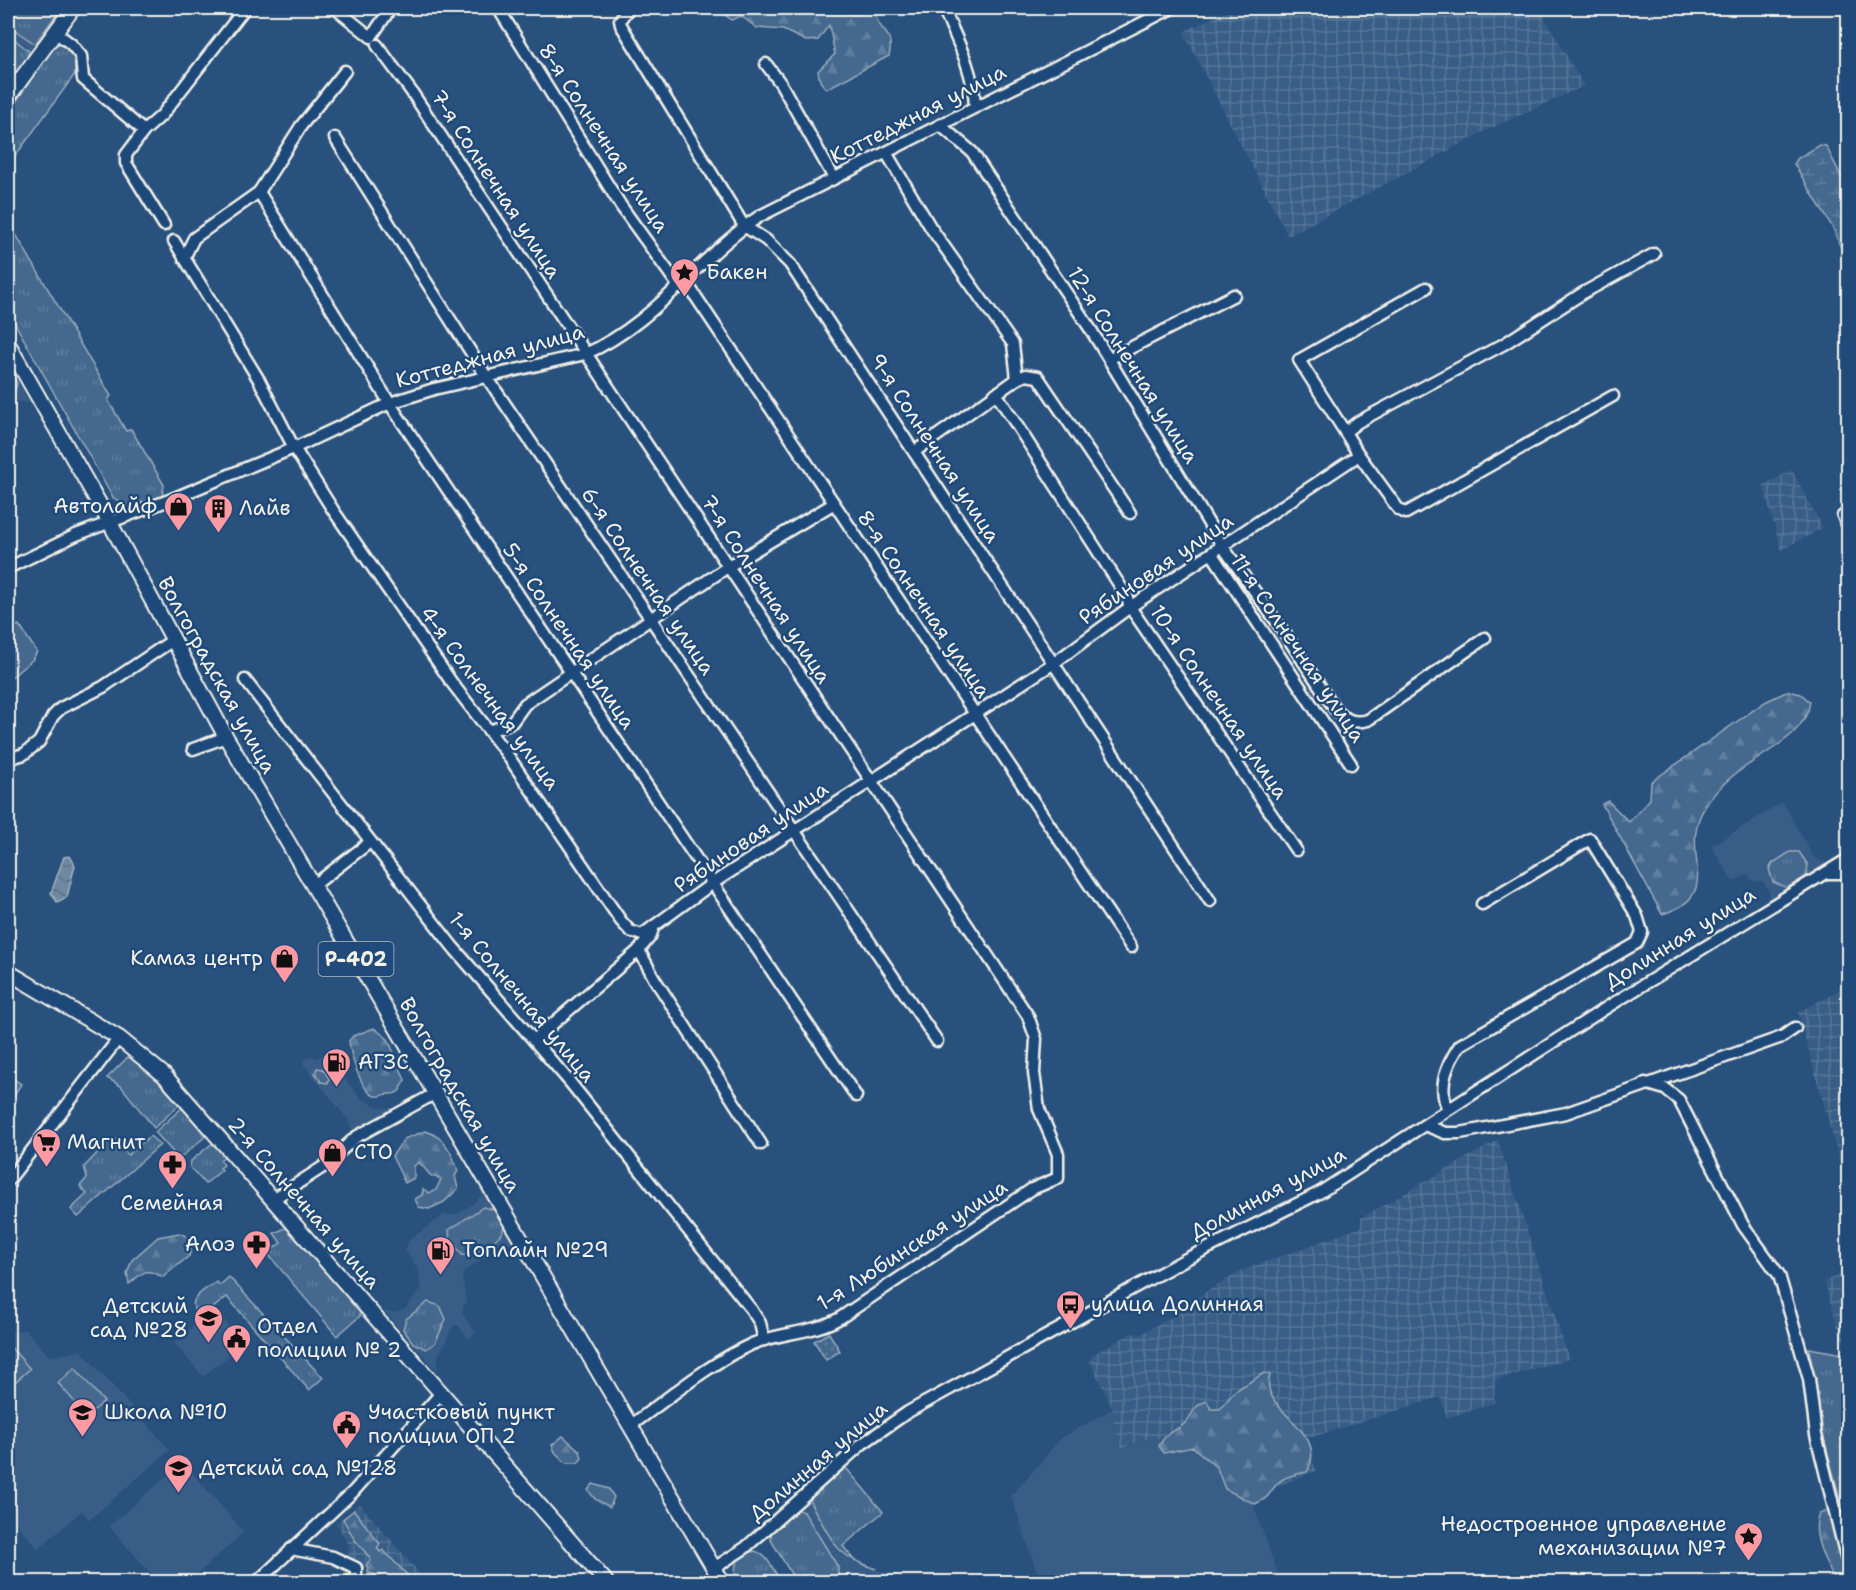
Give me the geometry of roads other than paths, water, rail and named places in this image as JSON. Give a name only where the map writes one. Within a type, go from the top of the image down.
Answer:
[{"type":"main road","points":[[8,97],[73,8]]},
{"type":"main road","name":"Волгоградская улица","points":[[8,344],[109,521],[226,737],[722,1582]]},
{"type":"main road","name":"2-я Солнечная улица","points":[[8,972],[119,1038],[164,1075],[606,1582]]},
{"type":"street","points":[[164,225],[126,163],[126,155],[144,131],[162,115],[245,8]]},
{"type":"street","name":"7-я Солнечная улица","points":[[334,8],[374,41],[411,91],[729,566],[869,782],[1028,1016],[1036,1039],[1034,1073],[1039,1109],[1058,1154],[1058,1178]]},
{"type":"street","points":[[374,41],[391,8]]},
{"type":"street","name":"8-я Солнечная улица","points":[[498,8],[621,206],[683,285],[1131,947]]},
{"type":"street","name":"9-я Солнечная улица","points":[[628,8],[620,20],[621,25],[744,226],[766,240],[790,264],[1210,901]]},
{"type":"street","points":[[943,8],[964,55],[975,90],[975,107]]},
{"type":"street","name":"Коттеджная улица","points":[[8,568],[35,553],[109,521],[181,495],[294,448],[390,403],[486,376],[585,354],[623,333],[683,285],[744,226],[779,205],[887,154],[1172,8]]},
{"type":"street","points":[[55,32],[71,44],[81,56],[83,79],[144,131]]},
{"type":"street","points":[[766,64],[781,84],[834,178]]},
{"type":"street","points":[[184,258],[194,238],[260,192],[301,126],[345,71]]},
{"type":"street","name":"12-я Солнечная улица","points":[[940,125],[972,152],[1109,359],[1223,547],[1284,632],[1335,709],[1346,719],[1357,723],[1368,720],[1485,638]]},
{"type":"street","name":"6-я Солнечная улица","points":[[335,138],[486,376],[936,1041]]},
{"type":"street","points":[[887,154],[931,228],[1013,344],[1017,379]]},
{"type":"street","name":"5-я Солнечная улица","points":[[260,192],[390,403],[570,674],[856,1096]]},
{"type":"street","name":"4-я Солнечная улица","points":[[174,242],[259,380],[294,448],[333,510],[452,683],[490,731],[621,921],[630,931],[642,936],[654,926]]},
{"type":"street","points":[[1345,432],[1504,344],[1583,293],[1654,254]]},
{"type":"street","points":[[1426,288],[1299,360],[1359,455],[1400,510],[1406,513],[1613,396]]},
{"type":"street","points":[[1109,359],[1234,295]]},
{"type":"street","points":[[914,452],[1017,379],[1026,375],[1038,377],[1130,513]]},
{"type":"street","name":"10-я Солнечная улица","points":[[996,393],[1126,595],[1130,607],[1296,850]]},
{"type":"street","name":"Рябиновая улица","points":[[654,926],[713,883],[1054,663],[1130,607],[1359,455]]},
{"type":"street","points":[[490,731],[512,722],[525,704],[650,618],[729,566],[833,504]]},
{"type":"street","points":[[1846,514],[1848,526]]},
{"type":"street","name":"11-я Солнечная улица","points":[[1212,554],[1351,764]]},
{"type":"street","points":[[8,759],[24,754],[39,742],[53,716],[61,708],[103,687],[173,640]]},
{"type":"street","name":"1-я Солнечная улица","points":[[245,680],[453,947],[534,1040],[751,1309],[760,1323],[764,1340]]},
{"type":"street","points":[[193,750],[226,737]]},
{"type":"street","points":[[1448,1109],[1443,1090],[1445,1075],[1450,1059],[1460,1045],[1637,944],[1642,932],[1636,916],[1590,839],[1482,904]]},
{"type":"street","points":[[313,886],[370,842]]},
{"type":"street","name":"Долинная улица","points":[[714,1568],[746,1548],[862,1444],[908,1412],[1186,1259],[1319,1193],[1448,1109],[1848,859]]},
{"type":"street","points":[[1823,873],[1848,873]]},
{"type":"street","points":[[534,1040],[639,950],[650,937],[654,926]]},
{"type":"street","points":[[639,950],[654,978],[761,1144]]},
{"type":"street","points":[[1425,1125],[1445,1133],[1460,1133],[1566,1113],[1645,1083],[1782,1037],[1795,1028]]},
{"type":"street","points":[[8,1181],[119,1038]]},
{"type":"street","points":[[1645,1083],[1665,1089],[1679,1100],[1743,1225],[1779,1275],[1809,1379],[1816,1435],[1848,1565]]},
{"type":"street","points":[[272,1200],[323,1167],[356,1137],[434,1094]]},
{"type":"street","name":"1-я Любинская улица","points":[[630,1426],[739,1351],[764,1340],[809,1331],[840,1318],[1032,1189],[1058,1178]]},
{"type":"street","points":[[257,1582],[353,1492],[441,1393]]},
{"type":"street","points":[[291,1549],[333,1557],[356,1568],[356,1577],[350,1582]]},
{"type":"water","points":[[70,856],[75,865],[67,897],[57,902],[51,893],[64,857]]},
{"type":"place","name":"Бакен","points":[[685,298]]},
{"type":"place","name":"Автолайф","points":[[178,532]]},
{"type":"place","name":"Лайв","points":[[218,534]]},
{"type":"place","name":"Камаз центр","points":[[284,984]]},
{"type":"place","name":"АГЗС","points":[[337,1088]]},
{"type":"place","name":"Магнит","points":[[46,1168]]},
{"type":"place","name":"СТО","points":[[333,1178]]},
{"type":"place","name":"Семейная","points":[[172,1190]]},
{"type":"place","name":"Алоэ","points":[[256,1270]]},
{"type":"place","name":"Топлайн №29","points":[[441,1276]]},
{"type":"place","name":"улица Долинная","points":[[1070,1330]]},
{"type":"place","name":"Детский сад №28","points":[[209,1344]]},
{"type":"place","name":"Отдел полиции № 2","points":[[236,1364]]},
{"type":"place","name":"Школа №10","points":[[83,1438]]},
{"type":"place","name":"Участковый пункт полиции ОП 2","points":[[347,1450]]},
{"type":"place","name":"Детский сад №128","points":[[178,1494]]},
{"type":"place","name":"Недостроенное управление механизации №7","points":[[1748,1562]]}]
